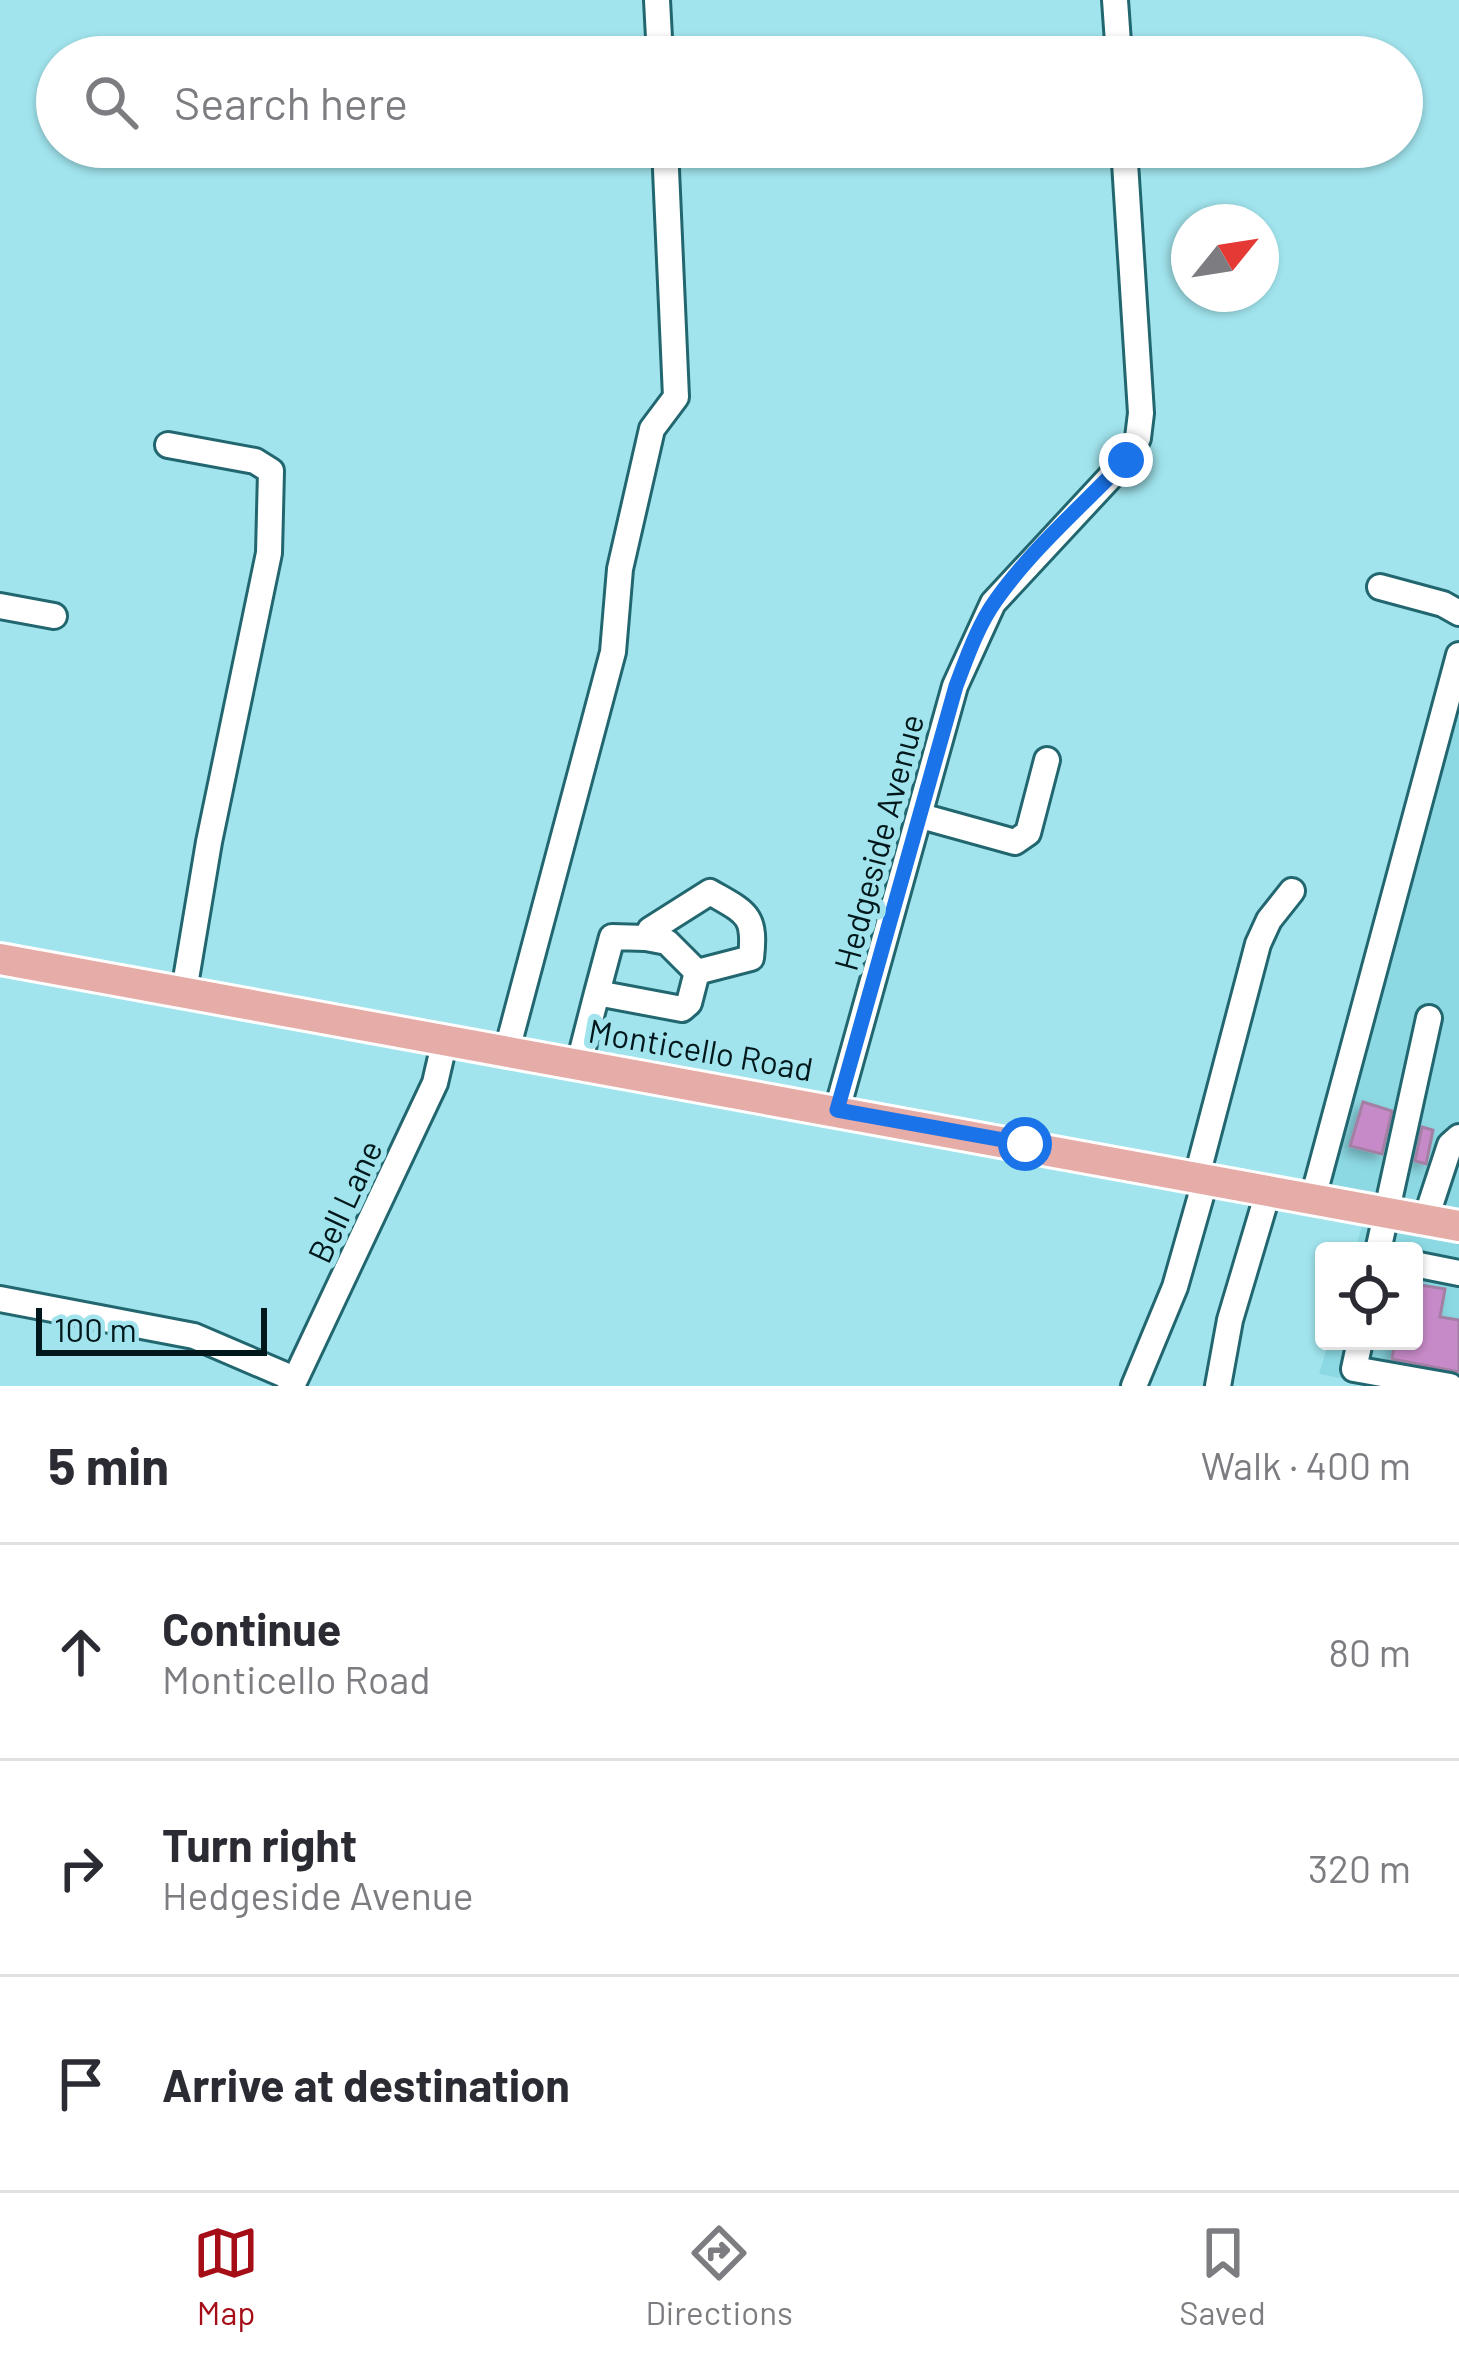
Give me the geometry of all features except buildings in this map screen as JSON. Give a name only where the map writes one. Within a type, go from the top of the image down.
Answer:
[{"type":"main road","name":"Monticello Road","points":[[0,958],[1459,1226]]},
{"type":"street","points":[[657,0],[659,36]]},
{"type":"street","points":[[1115,0],[1117,36]]},
{"type":"street","points":[[507,1050],[613,652],[620,569],[652,430],[676,397],[666,168]]},
{"type":"street","name":"Hedgeside Avenue","points":[[837,1110],[956,686],[993,603],[1126,460],[1138,439],[1141,413],[1125,168]]},
{"type":"street","points":[[168,446],[255,461],[271,471],[269,553],[209,842],[184,991]]},
{"type":"street","points":[[1380,587],[1459,613]]},
{"type":"street","points":[[0,606],[54,616]]},
{"type":"street","points":[[1313,1198],[1459,655]]},
{"type":"street","points":[[920,816],[1015,842],[1028,833],[1047,760]]},
{"type":"street","points":[[1134,1386],[1181,1267],[1258,944],[1292,891]]},
{"type":"street","points":[[646,938],[650,930],[710,892],[748,915],[754,928],[751,958],[697,972]]},
{"type":"street","points":[[579,1064],[612,937],[667,942],[697,972]]},
{"type":"street","points":[[597,994],[682,1009],[689,1003],[697,972]]},
{"type":"street","points":[[1379,1242],[1429,1018]]},
{"type":"street","name":"Bell Lane","points":[[293,1385],[435,1083],[445,1040]]},
{"type":"street","points":[[1426,1219],[1450,1144],[1459,1137]]},
{"type":"street","points":[[1218,1386],[1229,1320],[1269,1190]]},
{"type":"street","points":[[1423,1266],[1459,1273]]},
{"type":"street","points":[[0,1299],[194,1336],[285,1375],[293,1385]]},
{"type":"street","points":[[1358,1350],[1354,1369],[1454,1386]]},
{"type":"shaded area","points":[[1454,715],[1459,716],[1459,1208],[1332,1185]]},
{"type":"shaded area","points":[[1365,1215],[1459,1233],[1459,1386],[1381,1386],[1319,1374],[1326,1350],[1423,1350],[1423,1242],[1358,1242]]},
{"type":"route","points":[[1025,1144],[837,1110],[956,686],[972,646],[993,603],[1017,574],[1126,460]]}]
